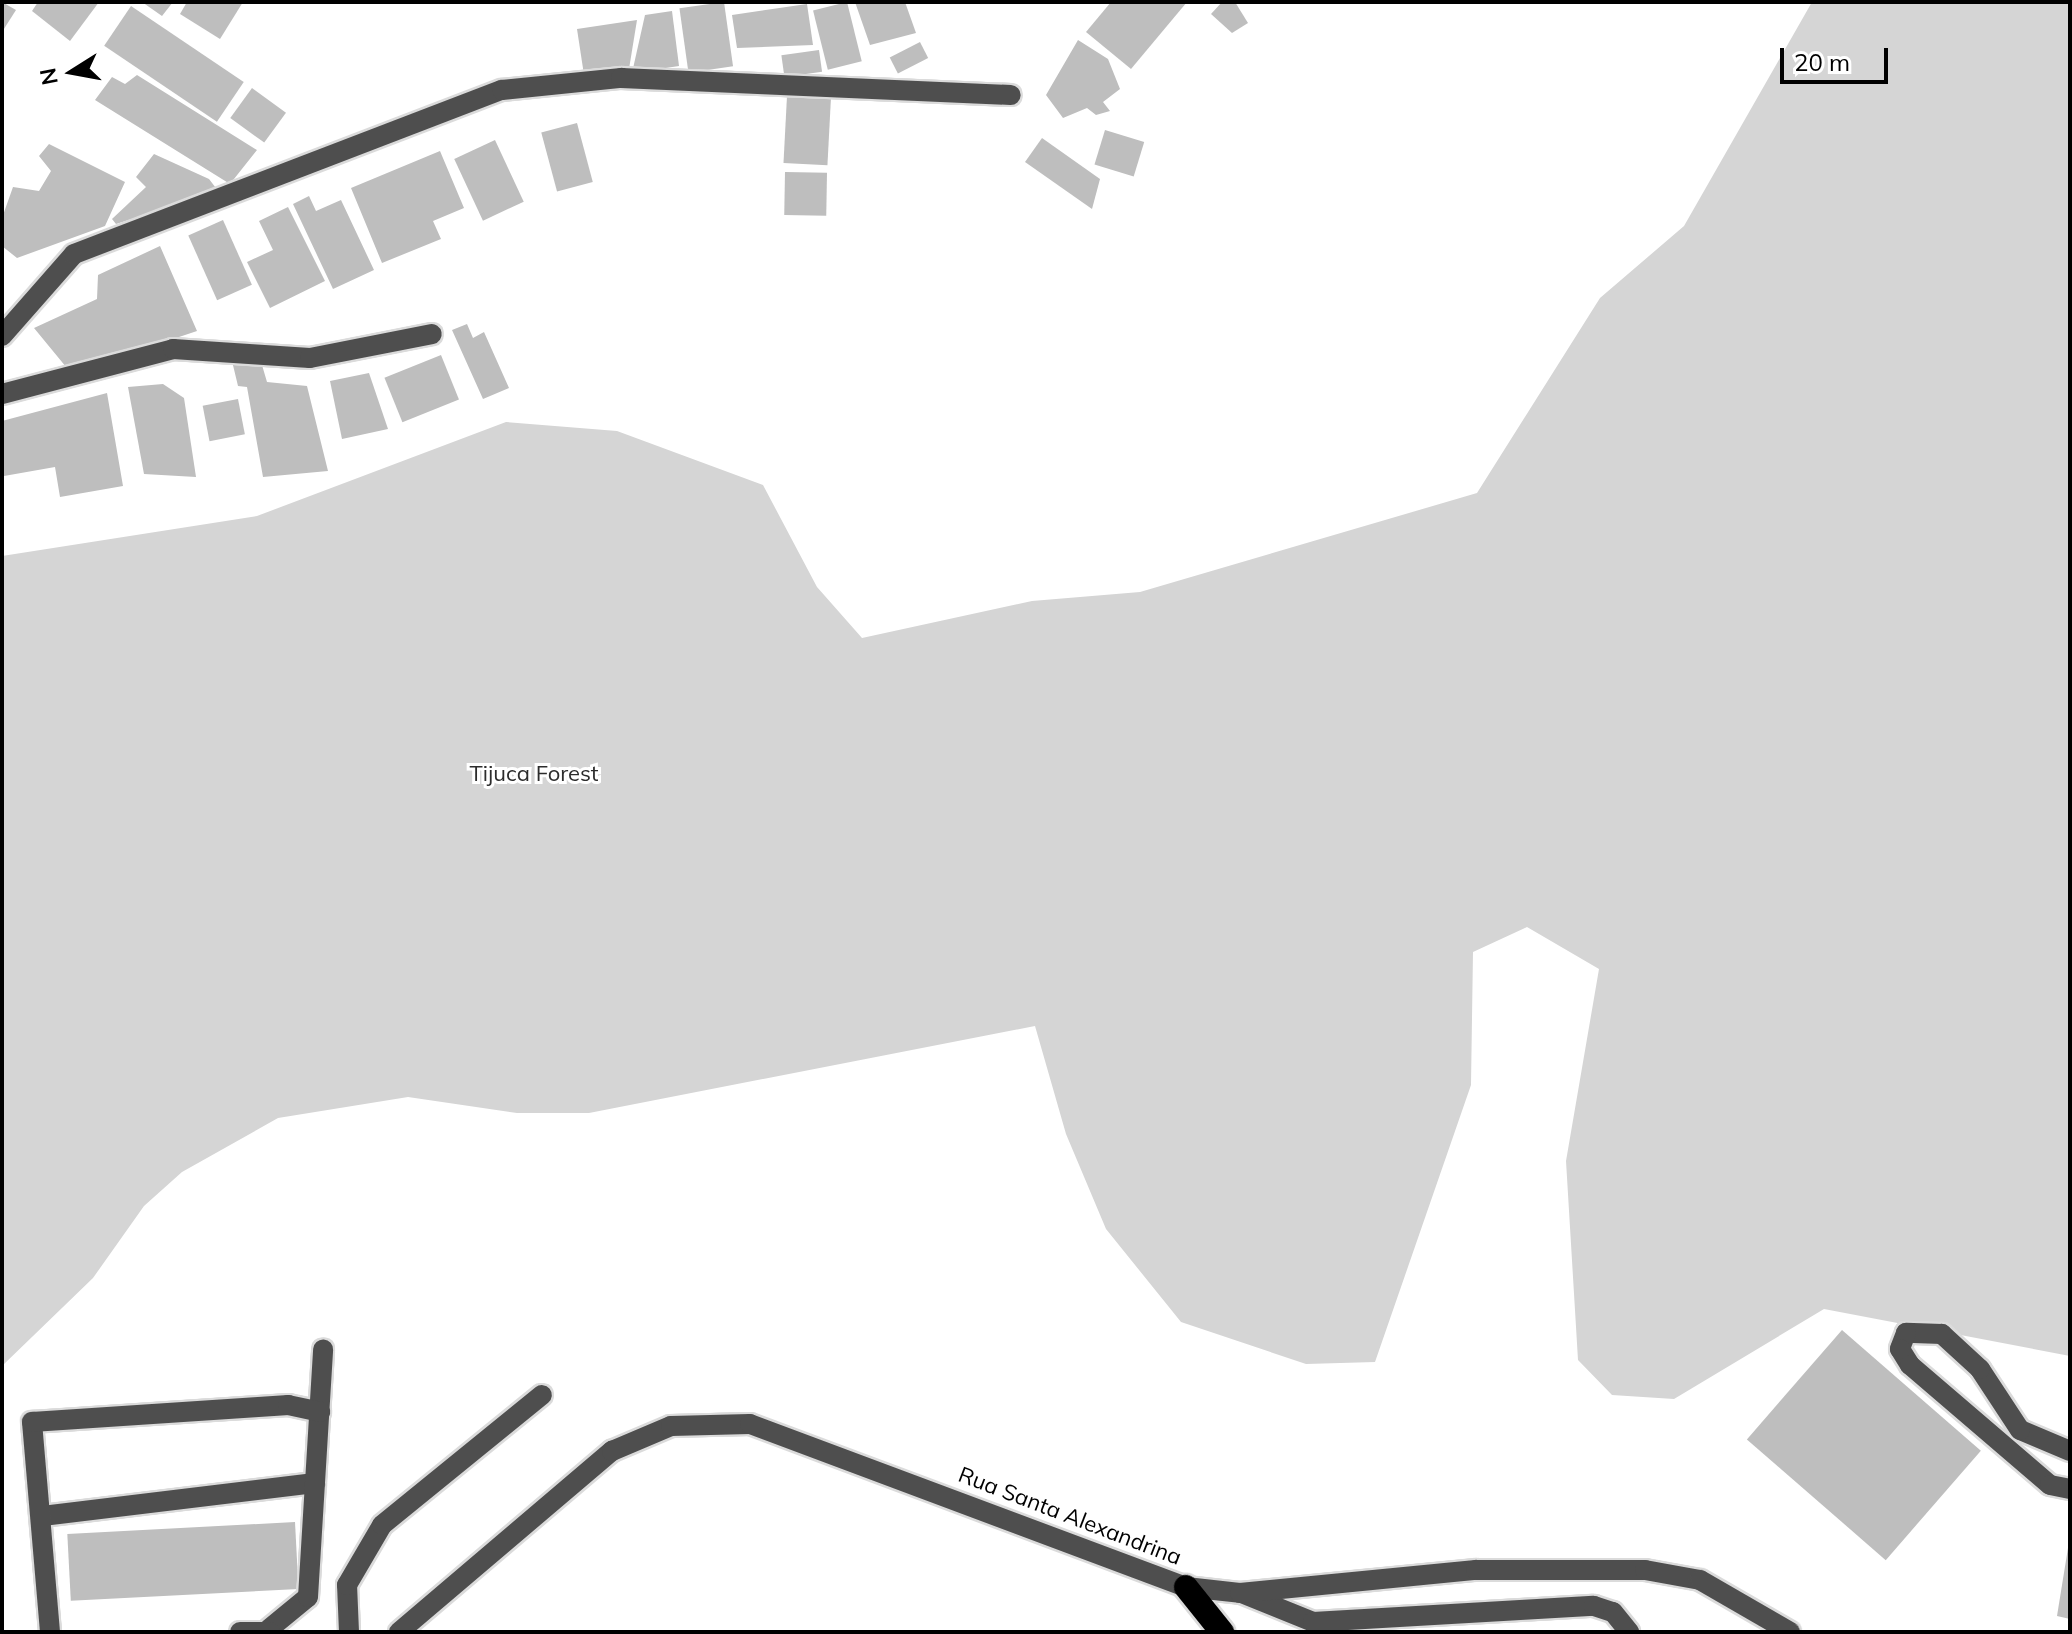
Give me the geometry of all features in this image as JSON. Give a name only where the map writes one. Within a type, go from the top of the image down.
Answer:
[{"type":"highway","points":[[1186,1587],[1222,1632]]},
{"type":"street","points":[[2,336],[74,254],[502,90],[621,78],[1011,95]]},
{"type":"street","points":[[2,394],[173,349],[310,358],[432,334]]},
{"type":"street","points":[[2070,1451],[2020,1430],[1980,1369],[1942,1334],[1906,1333],[1900,1349],[1910,1365],[2050,1485],[2070,1489]]},
{"type":"street","points":[[240,1632],[270,1630],[308,1597],[323,1349]]},
{"type":"street","points":[[349,1632],[351,1572],[382,1525],[542,1395]]},
{"type":"street","points":[[50,1632],[42,1516],[31,1431],[38,1418],[288,1405],[320,1412]]},
{"type":"street","name":"Rua Santa Alexandrina","points":[[399,1632],[612,1451],[671,1426],[750,1424],[829,1448],[1186,1587],[1240,1593],[1476,1570],[1645,1570],[1700,1580],[1790,1632]]},
{"type":"street","points":[[42,1516],[315,1483]]},
{"type":"street","points":[[1240,1593],[1313,1622],[1594,1606],[1613,1612],[1629,1632]]},
{"type":"green space","name":"Tijuca Forest","points":[[1812,2],[2070,2],[2070,1356],[1824,1309],[1674,1399],[1612,1395],[1578,1360],[1566,1161],[1599,969],[1527,927],[1473,952],[1471,1085],[1375,1362],[1306,1364],[1181,1322],[1106,1229],[1066,1134],[1035,1026],[589,1113],[517,1113],[408,1097],[278,1118],[182,1172],[144,1206],[93,1278],[2,1366],[2,556],[257,516],[506,422],[617,431],[763,485],[817,587],[862,638],[1032,601],[1140,592],[1477,493],[1600,298],[1684,226]]},
{"type":"building","points":[[2,2],[16,10],[2,32]]},
{"type":"building","points":[[38,2],[99,2],[70,41],[32,11]]},
{"type":"building","points":[[142,2],[173,2],[162,16]]},
{"type":"building","points":[[187,2],[243,2],[220,39],[180,14]]},
{"type":"building","points":[[724,2],[733,66],[688,73],[679,8]]},
{"type":"building","points":[[847,2],[862,61],[828,70],[813,10]]},
{"type":"building","points":[[855,2],[905,2],[916,33],[870,45]]},
{"type":"building","points":[[1111,2],[1187,2],[1131,69],[1086,32]]},
{"type":"building","points":[[1222,2],[1235,2],[1248,23],[1232,33],[1211,14]]},
{"type":"building","points":[[807,4],[813,45],[737,48],[732,15]]},
{"type":"building","points":[[131,6],[244,82],[217,122],[104,46]]},
{"type":"building","points":[[672,11],[679,66],[632,73],[645,15]]},
{"type":"building","points":[[637,20],[629,69],[584,75],[577,29]]},
{"type":"building","points":[[1078,40],[1108,59],[1120,89],[1103,102],[1110,111],[1096,115],[1087,108],[1063,118],[1046,95]]},
{"type":"building","points":[[920,42],[928,58],[898,73],[890,57]]},
{"type":"building","points":[[819,50],[822,72],[784,77],[781,55]]},
{"type":"building","points":[[137,75],[257,150],[230,184],[95,100],[112,77],[125,84]]},
{"type":"building","points":[[252,88],[286,113],[264,143],[230,118]]},
{"type":"building","points":[[787,96],[831,98],[827,165],[783,163]]},
{"type":"building","points":[[577,123],[593,182],[557,191],[541,133]]},
{"type":"building","points":[[1105,130],[1144,142],[1134,176],[1094,164]]},
{"type":"building","points":[[1042,138],[1100,179],[1092,209],[1025,162]]},
{"type":"building","points":[[495,140],[524,202],[483,221],[454,159]]},
{"type":"building","points":[[49,144],[125,182],[105,226],[17,258],[2,246],[2,218],[13,187],[39,191],[51,171],[39,156]]},
{"type":"building","points":[[440,151],[464,208],[433,221],[441,239],[382,263],[351,188]]},
{"type":"building","points":[[154,154],[209,179],[219,192],[116,224],[112,219],[146,187],[136,177]]},
{"type":"building","points":[[785,172],[827,173],[826,216],[784,215]]},
{"type":"building","points":[[309,196],[316,211],[341,200],[374,270],[333,289],[293,204]]},
{"type":"building","points":[[288,207],[325,281],[270,308],[247,262],[273,250],[259,221]]},
{"type":"building","points":[[223,220],[252,285],[217,300],[188,235]]},
{"type":"building","points":[[160,246],[197,331],[71,373],[34,328],[97,299],[98,275]]},
{"type":"building","points":[[467,324],[473,338],[484,332],[509,388],[483,399],[452,330]]},
{"type":"building","points":[[441,355],[459,400],[402,422],[384,378]]},
{"type":"building","points":[[232,361],[262,365],[267,382],[307,386],[328,471],[263,477],[247,387],[238,386]]},
{"type":"building","points":[[369,373],[388,429],[342,439],[330,381]]},
{"type":"building","points":[[163,384],[184,398],[196,477],[144,474],[128,387]]},
{"type":"building","points":[[107,393],[123,486],[60,497],[55,467],[4,476],[2,421]]},
{"type":"building","points":[[238,399],[245,434],[210,441],[203,406]]},
{"type":"building","points":[[1842,1330],[1981,1451],[1886,1560],[1747,1439]]},
{"type":"building","points":[[295,1522],[299,1589],[71,1601],[67,1534]]},
{"type":"building","points":[[2070,1548],[2070,1619],[2057,1616]]}]
